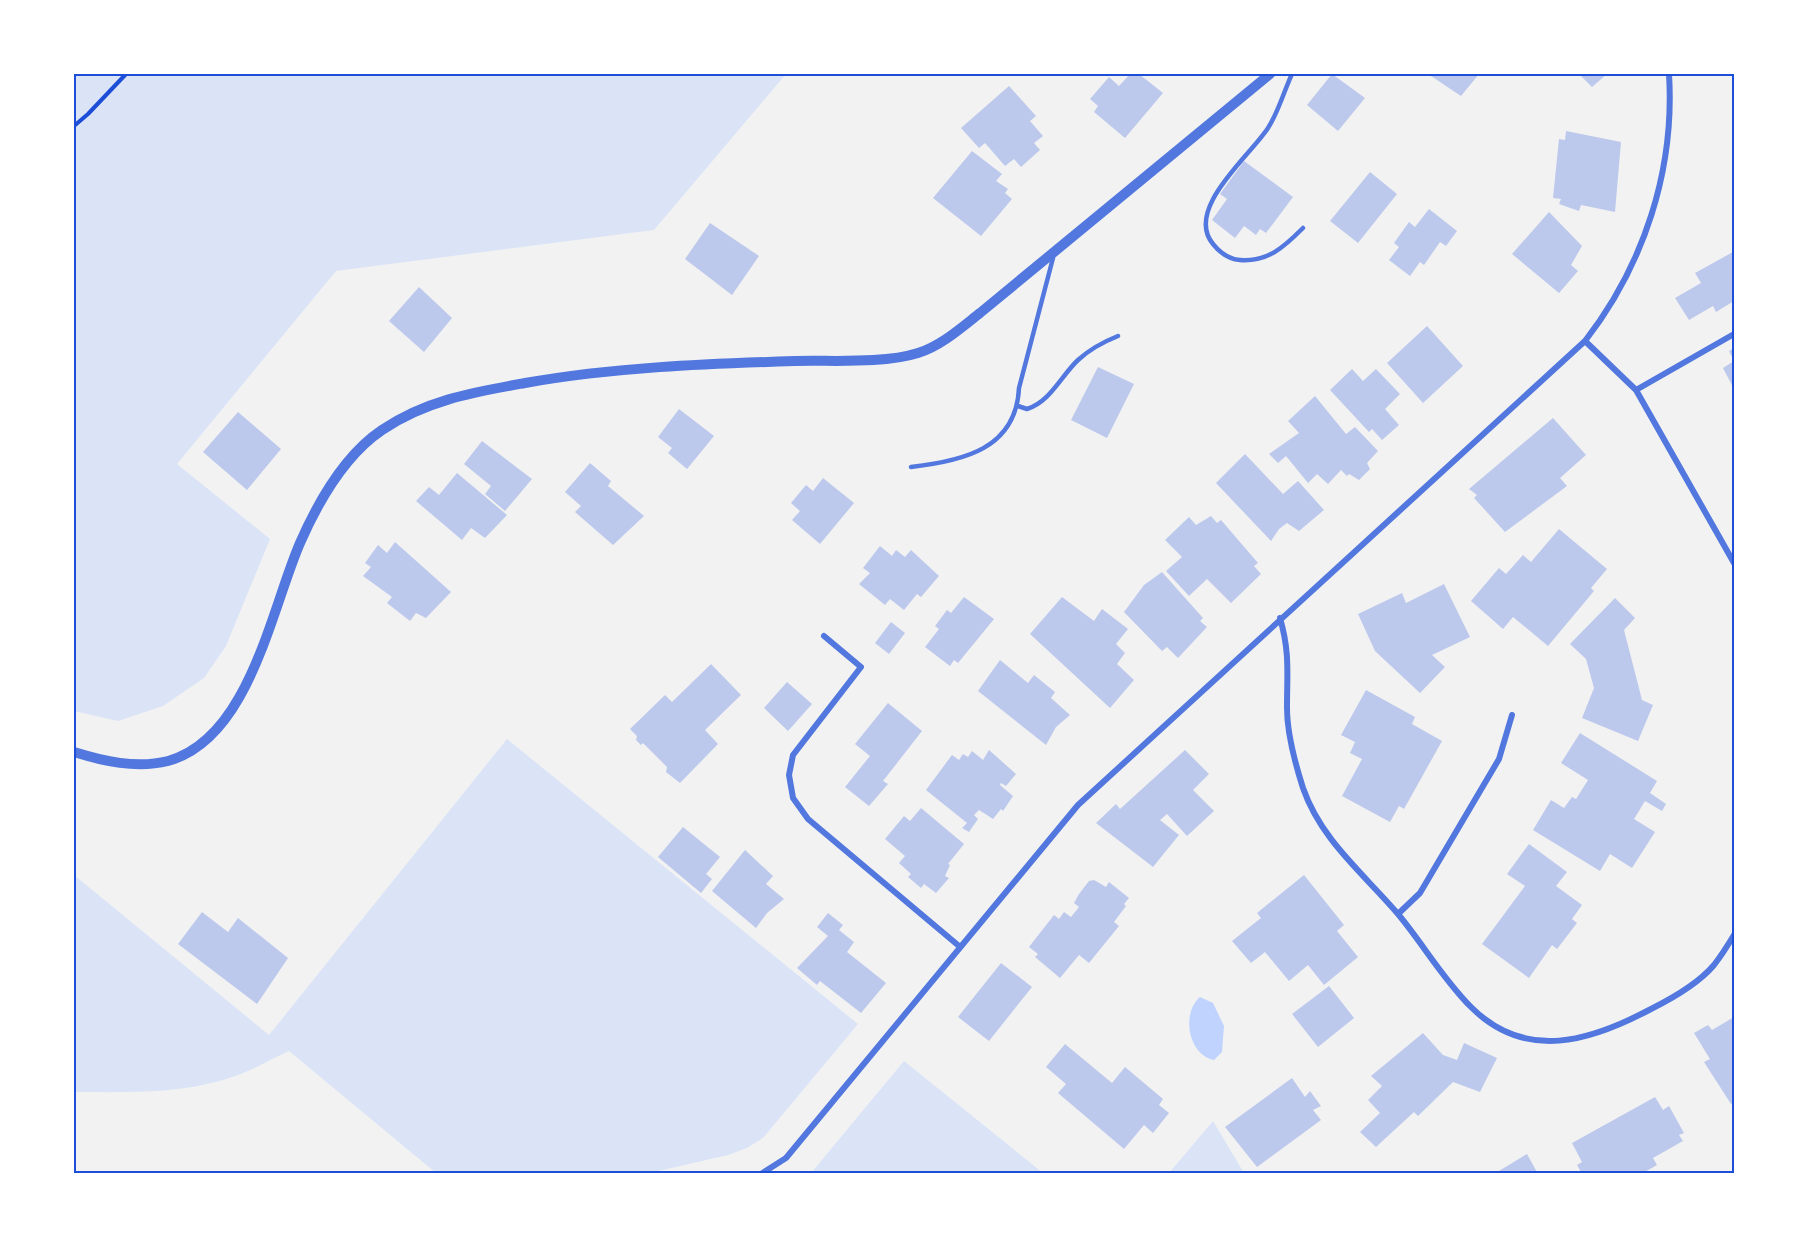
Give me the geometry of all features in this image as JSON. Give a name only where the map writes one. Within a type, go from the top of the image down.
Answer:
[{"type":"street","points":[[74,752],[101,761],[126,764],[167,761],[192,750],[218,729],[240,695],[300,543],[329,489],[369,439],[422,408],[460,394],[613,371],[673,365],[874,358],[918,353],[955,332],[1270,74]]},
{"type":"street","points":[[760,1173],[786,1158],[959,946],[1078,805],[1585,341],[1603,318],[1624,281],[1642,243],[1655,203],[1665,161],[1670,74]]},
{"type":"street","points":[[1636,390],[1734,334]]},
{"type":"street","points":[[1585,341],[1636,390],[1734,563]]},
{"type":"street","points":[[1280,618],[1288,645],[1287,709],[1290,737],[1304,788],[1329,839],[1398,914],[1471,1008],[1514,1035],[1552,1042],[1597,1034],[1622,1024],[1677,995],[1713,966],[1734,935]]},
{"type":"street","points":[[825,636],[861,667],[793,755],[789,775],[793,798],[808,819],[959,946]]},
{"type":"street","points":[[1398,914],[1420,893],[1499,759],[1512,715]]},
{"type":"lane","points":[[1292,74],[1269,127],[1227,177],[1210,206],[1204,226],[1210,240],[1221,255],[1237,260],[1254,260],[1273,255],[1302,228]]},
{"type":"lane","points":[[911,467],[961,457],[985,447],[1002,436],[1018,406],[1019,388],[1054,252]]},
{"type":"lane","points":[[1018,406],[1027,409],[1041,402],[1078,360],[1101,343],[1118,336]]},
{"type":"path","points":[[74,126],[126,74]]},
{"type":"shaded area","points":[[74,74],[786,74],[654,230],[336,271],[177,464],[270,539],[226,646],[204,678],[163,706],[118,721],[74,711]]},
{"type":"shaded area","points":[[507,739],[858,1024],[763,1138],[747,1148],[728,1155],[650,1173],[436,1173],[289,1051],[243,1073],[201,1085],[159,1091],[74,1092],[74,875],[269,1035]]},
{"type":"shaded area","points":[[904,1061],[1043,1173],[811,1173]]},
{"type":"shaded area","points":[[1213,1121],[1244,1173],[1169,1173]]},
{"type":"water","points":[[1200,997],[1213,1003],[1224,1026],[1222,1052],[1214,1060],[1205,1057],[1198,1050],[1190,1033],[1191,1013]]},
{"type":"building","points":[[1130,74],[1139,74],[1163,93],[1125,138],[1094,112],[1098,106],[1090,99],[1109,77],[1119,86]]},
{"type":"building","points":[[1332,74],[1365,98],[1338,131],[1307,105]]},
{"type":"building","points":[[1428,74],[1479,74],[1461,96]]},
{"type":"building","points":[[1579,74],[1607,74],[1592,87]]},
{"type":"building","points":[[1009,86],[1036,116],[1030,121],[1043,136],[1034,143],[1040,150],[1021,167],[1014,159],[1005,166],[985,143],[979,148],[961,128]]},
{"type":"building","points":[[1566,131],[1621,142],[1615,212],[1581,205],[1579,211],[1559,204],[1561,199],[1553,198],[1559,139],[1565,140]]},
{"type":"building","points":[[972,151],[1002,174],[996,181],[1008,189],[1005,193],[1012,199],[981,236],[933,198]]},
{"type":"building","points":[[1244,161],[1293,197],[1266,233],[1260,229],[1256,235],[1244,226],[1235,238],[1212,220],[1227,199],[1220,194]]},
{"type":"building","points":[[1370,172],[1397,194],[1358,243],[1330,221]]},
{"type":"building","points":[[1429,209],[1457,231],[1446,246],[1440,242],[1424,265],[1420,262],[1410,276],[1389,260],[1399,247],[1394,243],[1409,222],[1415,227]]},
{"type":"building","points":[[1549,212],[1582,246],[1571,265],[1578,271],[1559,293],[1512,254]]},
{"type":"building","points":[[710,223],[759,256],[732,295],[685,259]]},
{"type":"building","points":[[1733,252],[1734,301],[1716,312],[1713,306],[1689,320],[1675,298],[1701,283],[1695,273]]},
{"type":"building","points":[[419,287],[452,318],[424,352],[389,321]]},
{"type":"building","points":[[1427,326],[1463,366],[1423,403],[1387,363]]},
{"type":"building","points":[[1734,348],[1734,361],[1729,351]]},
{"type":"building","points":[[1734,361],[1734,389],[1723,368]]},
{"type":"building","points":[[1098,367],[1134,384],[1107,438],[1071,420]]},
{"type":"building","points":[[1352,369],[1363,381],[1376,369],[1400,394],[1385,409],[1399,425],[1382,440],[1372,429],[1369,432],[1330,390]]},
{"type":"building","points":[[1315,396],[1346,434],[1355,427],[1378,451],[1367,463],[1370,469],[1359,480],[1349,474],[1347,476],[1341,470],[1328,484],[1317,474],[1308,483],[1286,456],[1278,463],[1269,454],[1299,433],[1288,421]]},
{"type":"building","points":[[679,409],[714,436],[687,469],[668,453],[672,448],[658,437]]},
{"type":"building","points":[[238,412],[281,449],[247,490],[203,452]]},
{"type":"building","points":[[1553,418],[1586,455],[1560,478],[1567,486],[1505,532],[1474,498],[1477,495],[1469,489]]},
{"type":"building","points":[[482,441],[532,479],[505,511],[485,494],[491,486],[464,464]]},
{"type":"building","points":[[1245,454],[1283,494],[1298,481],[1324,510],[1299,531],[1287,523],[1279,529],[1271,541],[1216,483]]},
{"type":"building","points":[[590,463],[611,481],[608,486],[644,516],[613,545],[575,512],[581,506],[565,492]]},
{"type":"building","points":[[457,473],[507,515],[485,538],[471,528],[462,540],[416,501],[429,487],[439,495]]},
{"type":"building","points":[[823,478],[854,503],[820,544],[792,520],[800,511],[791,503],[806,485],[813,491]]},
{"type":"building","points":[[1211,516],[1217,523],[1221,520],[1258,563],[1254,566],[1261,574],[1231,603],[1207,579],[1189,596],[1166,571],[1182,557],[1165,540],[1189,517],[1196,525]]},
{"type":"building","points":[[1559,529],[1607,569],[1591,588],[1594,591],[1548,646],[1513,617],[1503,629],[1471,601],[1499,568],[1506,574],[1523,555],[1531,562]]},
{"type":"building","points":[[395,542],[451,592],[426,618],[416,613],[410,621],[387,603],[392,597],[363,576],[371,567],[365,563],[378,545],[387,553]]},
{"type":"building","points":[[880,546],[892,556],[896,550],[905,557],[911,550],[939,576],[921,597],[917,594],[904,610],[890,599],[885,605],[859,584],[870,573],[863,568]]},
{"type":"building","points":[[1162,572],[1203,618],[1200,621],[1207,627],[1178,658],[1167,647],[1162,651],[1124,612],[1144,585]]},
{"type":"building","points":[[1444,584],[1470,637],[1432,655],[1445,667],[1420,693],[1375,651],[1358,614],[1402,593],[1406,603]]},
{"type":"building","points":[[964,597],[994,619],[958,663],[954,660],[950,666],[925,647],[939,629],[935,626],[947,610],[951,613]]},
{"type":"building","points":[[1062,597],[1094,621],[1102,609],[1128,629],[1116,644],[1125,653],[1117,664],[1134,680],[1110,708],[1030,634]]},
{"type":"building","points":[[1615,598],[1635,618],[1624,630],[1642,700],[1653,705],[1638,741],[1582,718],[1594,688],[1586,659],[1570,644]]},
{"type":"building","points":[[891,622],[905,633],[889,654],[875,643]]},
{"type":"building","points":[[1000,660],[1028,683],[1034,675],[1055,692],[1051,698],[1070,715],[1056,727],[1046,745],[978,691]]},
{"type":"building","points":[[711,664],[741,695],[705,730],[718,744],[680,783],[666,772],[667,767],[643,743],[641,745],[636,740],[637,736],[630,729],[665,695],[672,702]]},
{"type":"building","points":[[787,682],[812,704],[788,731],[764,708]]},
{"type":"building","points":[[1366,690],[1415,717],[1412,724],[1442,741],[1404,809],[1399,806],[1390,822],[1342,796],[1362,759],[1350,753],[1355,742],[1341,735]]},
{"type":"building","points":[[888,703],[922,731],[883,781],[888,784],[869,806],[845,787],[870,756],[855,744]]},
{"type":"building","points":[[1580,733],[1657,781],[1650,793],[1666,804],[1662,811],[1645,801],[1634,819],[1655,832],[1632,868],[1610,854],[1600,871],[1533,830],[1551,800],[1564,808],[1572,797],[1576,799],[1588,780],[1561,763]]},
{"type":"building","points":[[989,750],[1016,774],[1006,786],[1001,783],[1000,785],[1013,796],[1003,811],[1001,809],[993,819],[979,810],[974,815],[978,819],[969,832],[962,828],[967,823],[926,790],[952,755],[959,760],[963,754],[968,757],[972,751],[983,760]]},
{"type":"building","points":[[1185,750],[1209,774],[1193,790],[1214,811],[1187,836],[1167,814],[1160,820],[1179,835],[1153,867],[1096,823],[1116,804],[1120,809]]},
{"type":"building","points":[[921,808],[964,844],[948,864],[950,865],[945,876],[949,878],[936,893],[924,884],[921,888],[908,877],[911,874],[899,863],[905,856],[885,839],[904,816],[910,821]]},
{"type":"building","points":[[683,827],[720,857],[706,874],[712,879],[701,893],[658,857]]},
{"type":"building","points":[[1529,844],[1567,872],[1556,886],[1582,905],[1572,919],[1577,923],[1557,949],[1552,945],[1529,978],[1482,944],[1525,886],[1507,874]]},
{"type":"building","points":[[745,850],[773,876],[766,884],[784,899],[767,913],[756,928],[712,891]]},
{"type":"building","points":[[1304,875],[1344,925],[1337,931],[1358,957],[1324,985],[1308,965],[1289,981],[1265,952],[1251,963],[1232,941],[1261,918],[1257,913]]},
{"type":"building","points":[[1094,880],[1106,887],[1109,882],[1129,898],[1114,922],[1119,926],[1089,963],[1079,955],[1060,978],[1035,957],[1038,954],[1029,947],[1054,915],[1059,919],[1064,912],[1071,917],[1079,907],[1074,903],[1079,894],[1089,881]]},
{"type":"building","points":[[202,912],[228,932],[238,918],[288,958],[257,1004],[178,944]]},
{"type":"building","points":[[828,913],[843,925],[839,930],[854,942],[847,952],[886,983],[861,1013],[820,981],[817,985],[797,968],[828,936],[817,927]]},
{"type":"building","points":[[1001,963],[1032,987],[989,1041],[958,1017]]},
{"type":"building","points":[[1329,986],[1354,1018],[1318,1047],[1292,1014]]},
{"type":"building","points":[[1734,1017],[1734,1102],[1731,1104],[1704,1062],[1710,1059],[1694,1033],[1708,1025],[1712,1030]]},
{"type":"building","points":[[1423,1033],[1443,1055],[1457,1060],[1464,1043],[1497,1058],[1480,1092],[1453,1082],[1418,1116],[1414,1112],[1376,1147],[1360,1132],[1380,1113],[1368,1100],[1382,1086],[1371,1076]]},
{"type":"building","points":[[1065,1044],[1112,1083],[1125,1067],[1163,1099],[1159,1105],[1169,1113],[1153,1133],[1144,1125],[1124,1149],[1058,1093],[1066,1084],[1046,1067]]},
{"type":"building","points":[[1292,1078],[1305,1097],[1310,1091],[1321,1106],[1313,1110],[1321,1120],[1257,1167],[1225,1127]]},
{"type":"building","points":[[1655,1097],[1663,1110],[1669,1106],[1684,1133],[1679,1135],[1683,1141],[1653,1158],[1657,1165],[1641,1174],[1582,1174],[1577,1165],[1582,1162],[1572,1143]]},
{"type":"building","points":[[1527,1154],[1538,1174],[1494,1174]]}]
